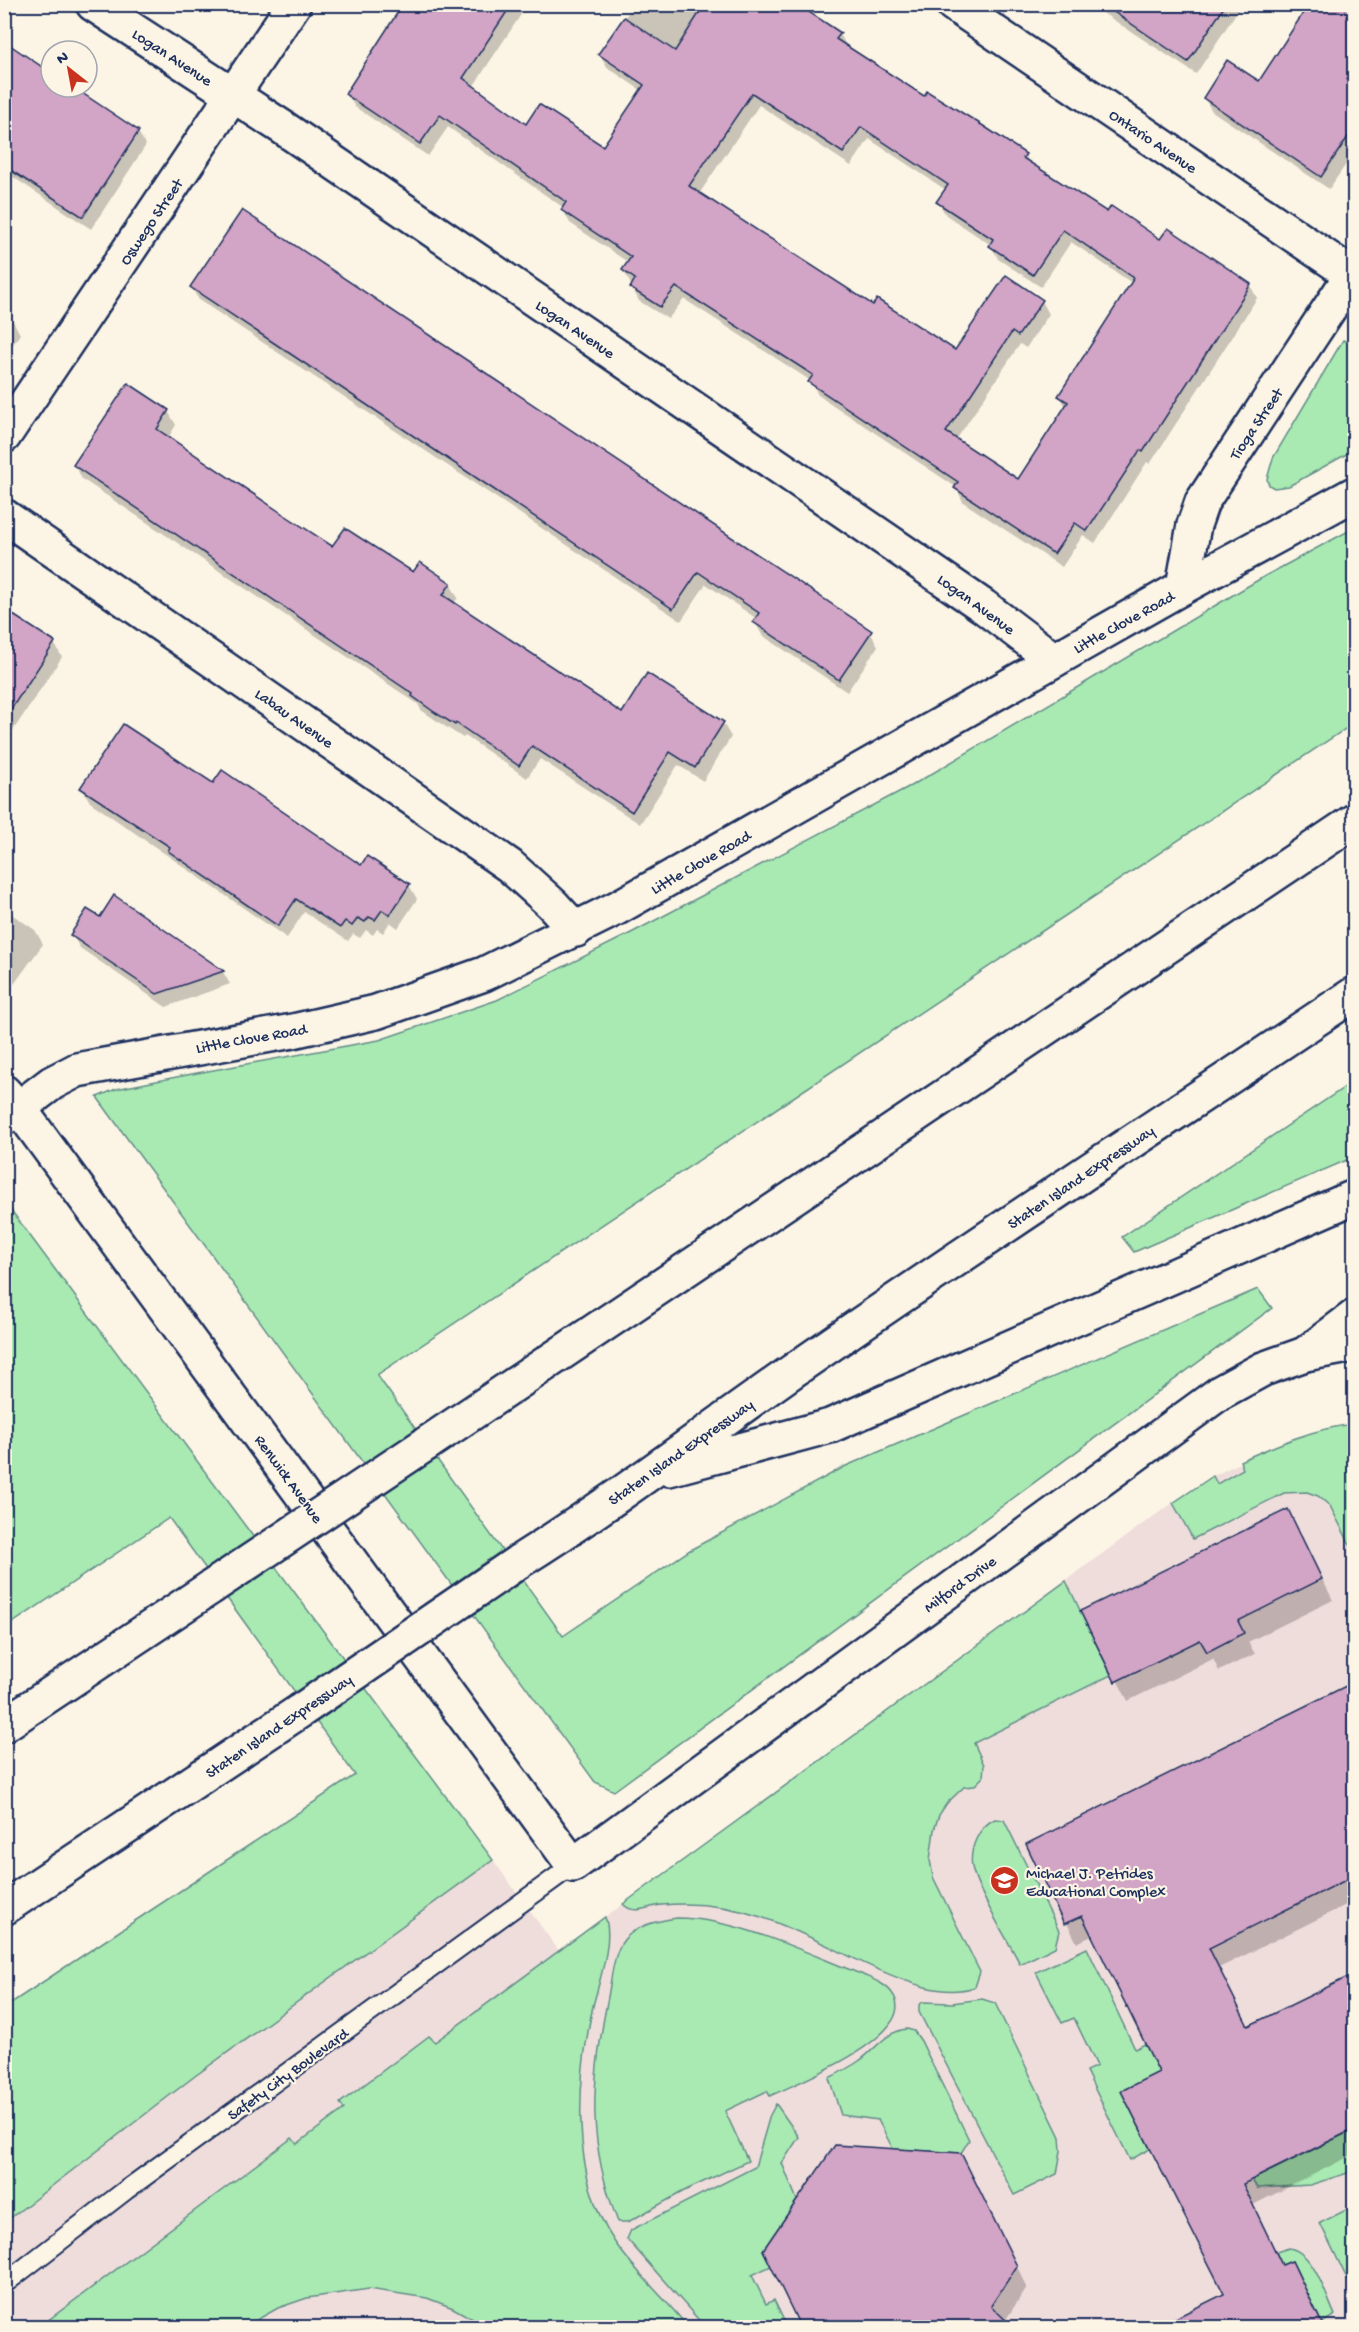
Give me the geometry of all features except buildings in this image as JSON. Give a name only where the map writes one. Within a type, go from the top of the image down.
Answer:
[{"type":"main road","name":"Logan Avenue","points":[[93,4],[234,95],[983,606],[1054,660]]},
{"type":"main road","name":"Oswego Street","points":[[4,436],[294,4]]},
{"type":"main road","name":"Ontario Avenue","points":[[953,4],[1354,273]]},
{"type":"main road","name":"Tioga Street","points":[[1184,587],[1194,525],[1202,502],[1354,273]]},
{"type":"main road","name":"Little Clove Road","points":[[9,1106],[77,1070],[292,1031],[376,1012],[484,974],[576,930],[1184,587],[1354,494]]},
{"type":"main road","name":"Labau Avenue","points":[[4,516],[510,866],[552,904],[576,930]]},
{"type":"main road","points":[[4,1725],[1354,821]]},
{"type":"main road","name":"Staten Island Expressway","points":[[4,1908],[300,1711],[647,1475],[798,1367],[1354,994]]},
{"type":"main road","name":"Renwick Avenue","points":[[9,1106],[573,1865]]},
{"type":"main road","points":[[647,1475],[830,1426],[1354,1197]]},
{"type":"main road","name":"Milford Drive","points":[[573,1865],[1221,1392],[1263,1369],[1305,1354],[1354,1317]]},
{"type":"main road","points":[[1305,1354],[1354,1345]]},
{"type":"lane","name":"Safety City Boulevard","points":[[4,2284],[126,2190],[573,1865]]},
{"type":"shaded area","name":"Michael J. Petrides Educational Complex","points":[[1354,1424],[1354,2327],[5,2328],[5,2222],[195,2076],[493,1860],[559,1951],[1151,1518],[1213,1476],[1278,1444],[1339,1426]]},
{"type":"green space","points":[[1343,340],[1354,345],[1354,450],[1289,486],[1274,488],[1269,485],[1267,479],[1273,458]]},
{"type":"green space","points":[[1354,528],[1354,723],[377,1375],[563,1636],[690,1550],[846,1466],[1258,1289],[1272,1308],[614,1791],[595,1782],[97,1097],[116,1089],[379,1040],[497,1000],[633,932],[916,783],[1265,576]]},
{"type":"green space","points":[[1354,1081],[1354,1157],[1134,1252],[1122,1237]]},
{"type":"green space","points":[[5,1202],[493,1860],[195,2076],[5,2222],[5,2007],[355,1775],[169,1518],[5,1628]]},
{"type":"green space","points":[[1354,1424],[1354,1552],[1330,1506],[1318,1496],[1307,1492],[1284,1493],[1193,1539],[1173,1503],[1213,1476],[1217,1484],[1243,1469],[1240,1461],[1310,1433]]},
{"type":"green space","points":[[1066,1581],[1111,1675],[974,1743],[984,1765],[983,1777],[974,1786],[964,1787],[947,1803],[939,1815],[934,1830],[930,1860],[933,1877],[980,1972],[975,1987],[950,1990],[925,1987],[884,1972],[782,1925],[737,1910],[687,1904],[662,1905],[636,1910],[627,1908],[623,1904]]},
{"type":"green space","points":[[995,1819],[1004,1820],[1059,1931],[1055,1947],[1020,1964],[986,1902],[972,1867],[973,1846],[976,1839],[984,1827]]},
{"type":"green space","points":[[605,1917],[607,1948],[588,2034],[581,2095],[584,2157],[590,2187],[600,2215],[614,2241],[688,2327],[487,2327],[453,2308],[427,2298],[369,2289],[307,2298],[278,2308],[244,2327],[39,2327],[292,2138],[297,2144],[344,2109],[340,2103],[429,2036],[435,2042]]},
{"type":"green space","points":[[677,1918],[701,1920],[748,1930],[861,1974],[886,1987],[892,1993],[897,2009],[890,2025],[874,2040],[852,2055],[770,2096],[767,2091],[725,2111],[748,2161],[684,2191],[628,2222],[618,2222],[601,2166],[595,2113],[598,2059],[612,1972],[621,1944],[632,1932],[654,1923]]},
{"type":"green space","points":[[1087,1948],[1135,2049],[1145,2044],[1159,2072],[1121,2091],[1150,2149],[1130,2160],[1086,2071],[1097,2066],[1074,2018],[1062,2023],[1036,1972]]},
{"type":"green space","points":[[982,1999],[995,2003],[1060,2137],[1061,2151],[1057,2174],[1014,2195],[919,2012],[919,2005],[923,2002],[952,2003]]},
{"type":"green space","points":[[907,2029],[914,2031],[921,2041],[969,2140],[961,2153],[893,2149],[878,2120],[841,2115],[829,2078],[859,2061],[893,2033]]},
{"type":"green space","points":[[776,2104],[799,2137],[782,2163],[797,2200],[763,2250],[771,2266],[752,2275],[766,2304],[774,2300],[786,2325],[780,2328],[705,2327],[627,2239],[631,2230],[755,2167],[770,2115]]},
{"type":"green space","points":[[1351,2131],[1354,2138],[1354,2171],[1310,2185],[1257,2188],[1252,2180]]},
{"type":"green space","points":[[1354,2206],[1354,2293],[1320,2223]]},
{"type":"green space","points":[[1289,2248],[1305,2257],[1323,2286],[1335,2315],[1322,2323],[1292,2261],[1282,2265],[1276,2252]]},
{"type":"place","name":"Michael J. Petrides Educational Complex","points":[[1005,1881]]}]
